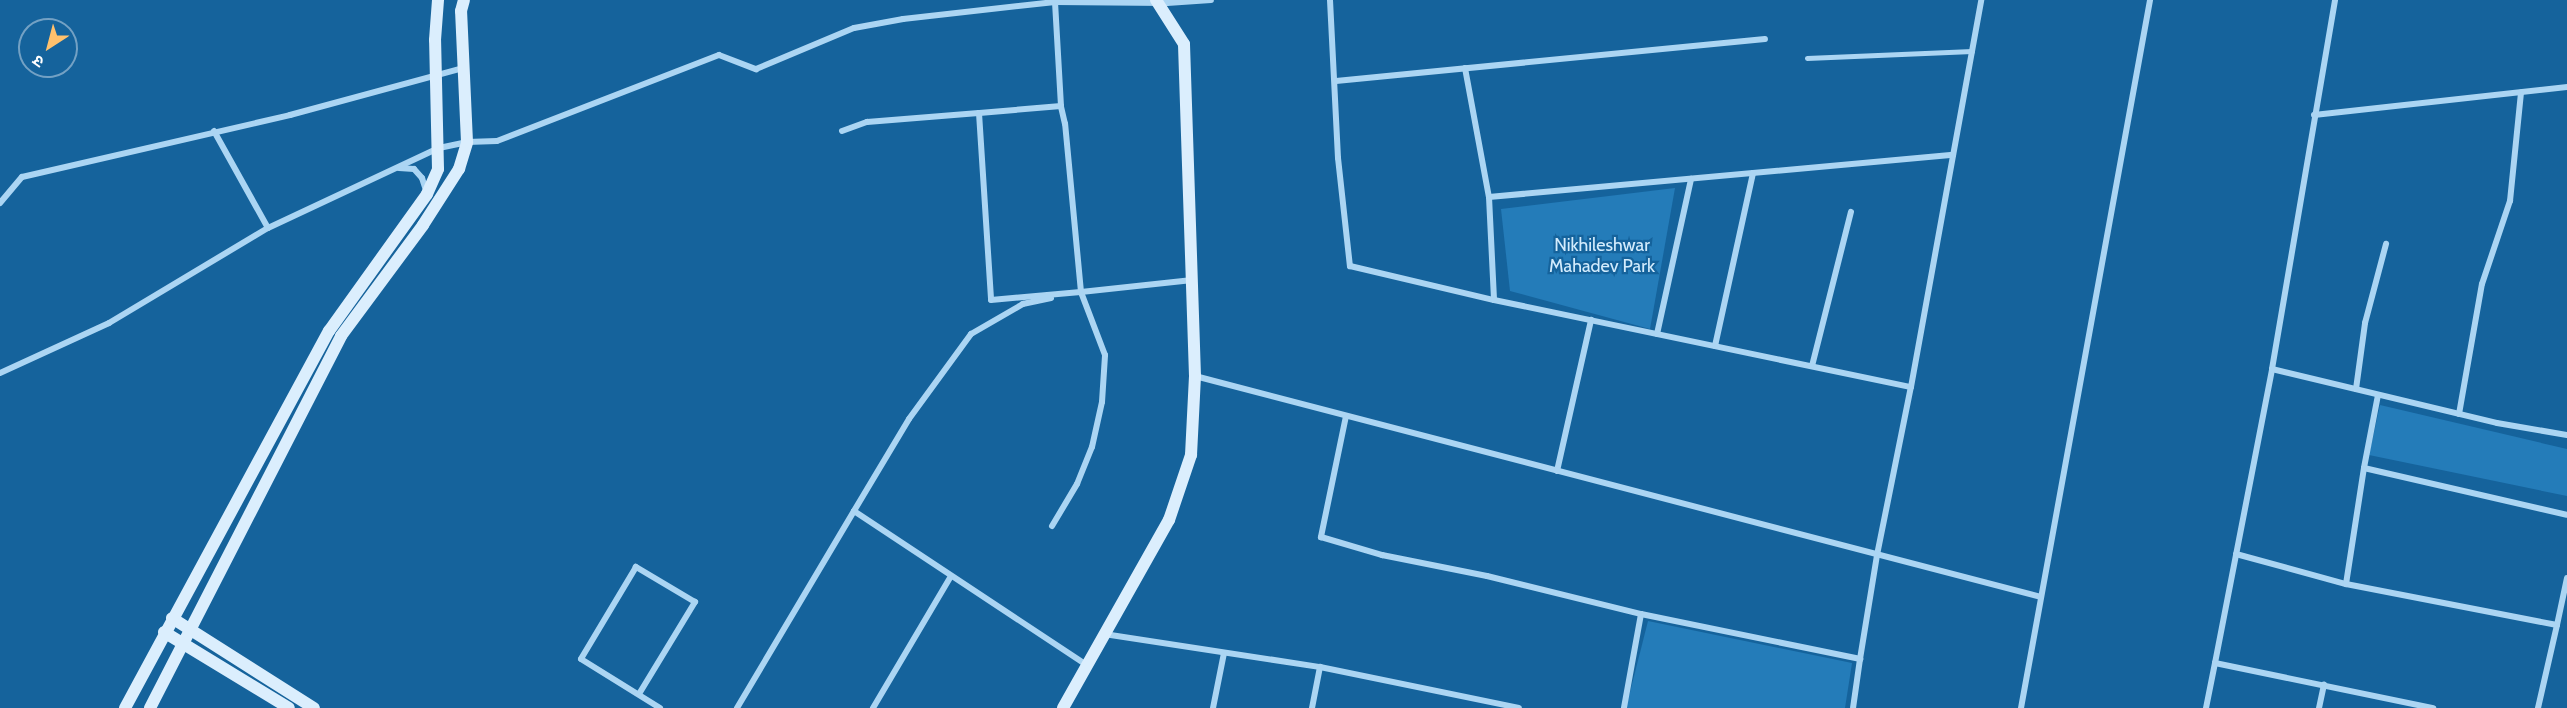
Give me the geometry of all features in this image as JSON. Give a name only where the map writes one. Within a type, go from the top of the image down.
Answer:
[{"type":"street","points":[[125,708],[164,632],[330,331],[427,194],[438,170],[436,74],[438,0]]},
{"type":"street","points":[[150,708],[341,336],[423,225],[459,170],[467,142],[466,68],[461,11],[464,0]]},
{"type":"street","points":[[0,373],[109,323],[268,228],[439,148],[467,142],[497,141],[719,55],[756,69],[854,28],[903,19],[1056,2],[1211,0]]},
{"type":"street","points":[[1330,0],[1336,81],[1338,158],[1350,266],[1494,300],[1911,387]]},
{"type":"street","points":[[1853,708],[1877,555],[1911,387],[1981,0]]},
{"type":"street","points":[[2021,708],[2150,0]]},
{"type":"street","points":[[2206,708],[2271,369],[2335,0]]},
{"type":"street","points":[[1062,708],[1169,520],[1191,455],[1195,376],[1184,45],[1157,1]]},
{"type":"street","points":[[1052,526],[1077,484],[1092,447],[1102,402],[1105,355],[1081,292],[1061,106],[1056,2]]},
{"type":"street","points":[[1336,81],[1765,39]]},
{"type":"street","points":[[0,203],[22,177],[290,115],[436,74],[466,68]]},
{"type":"street","points":[[1465,68],[1490,197],[1494,300]]},
{"type":"street","points":[[2314,115],[2567,87]]},
{"type":"street","points":[[2459,414],[2482,284],[2510,201],[2521,93]]},
{"type":"street","points":[[842,131],[867,122],[1061,106]]},
{"type":"street","points":[[979,113],[991,300],[1192,280]]},
{"type":"street","points":[[214,132],[268,228]]},
{"type":"street","points":[[1490,197],[1953,155]]},
{"type":"street","points":[[397,168],[414,169],[423,178],[427,194]]},
{"type":"street","points":[[438,170],[459,170]]},
{"type":"street","points":[[1715,346],[1753,173]]},
{"type":"street","points":[[1657,334],[1691,179]]},
{"type":"street","points":[[1812,366],[1851,212]]},
{"type":"street","points":[[2356,389],[2365,323],[2386,244]]},
{"type":"street","points":[[736,708],[909,419],[971,334],[1023,304],[1081,292]]},
{"type":"street","points":[[1557,471],[1591,320]]},
{"type":"street","points":[[2271,369],[2459,414],[2567,435]]},
{"type":"street","points":[[1195,376],[2041,597]]},
{"type":"street","points":[[2346,584],[2378,395]]},
{"type":"street","points":[[1346,416],[1321,537],[1382,555],[1487,576],[1641,614],[1860,659]]},
{"type":"street","points":[[2364,468],[2567,515]]},
{"type":"street","points":[[854,511],[1086,665]]},
{"type":"street","points":[[2236,554],[2346,584],[2557,625]]},
{"type":"street","points":[[639,694],[695,602],[636,567],[581,659],[660,708]]},
{"type":"street","points":[[873,708],[951,576]]},
{"type":"street","points":[[2538,708],[2567,578]]},
{"type":"street","points":[[1624,708],[1641,614]]},
{"type":"street","points":[[172,618],[314,708]]},
{"type":"street","points":[[164,632],[289,708]]},
{"type":"street","points":[[1104,634],[1320,667],[1520,708]]},
{"type":"street","points":[[1213,708],[1224,653]]},
{"type":"street","points":[[2215,663],[2435,708]]},
{"type":"street","points":[[1312,708],[1320,667]]},
{"type":"street","points":[[2319,708],[2324,685]]},
{"type":"lane","points":[[1808,58],[1972,51]]},
{"type":"green space","name":"Nikhileshwar Mahadev Park","points":[[1675,188],[1650,329],[1510,291],[1501,209]]},
{"type":"green space","points":[[2380,405],[2567,449],[2567,496],[2369,455]]},
{"type":"green space","points":[[1648,621],[1852,663],[1845,708],[1626,708]]}]
